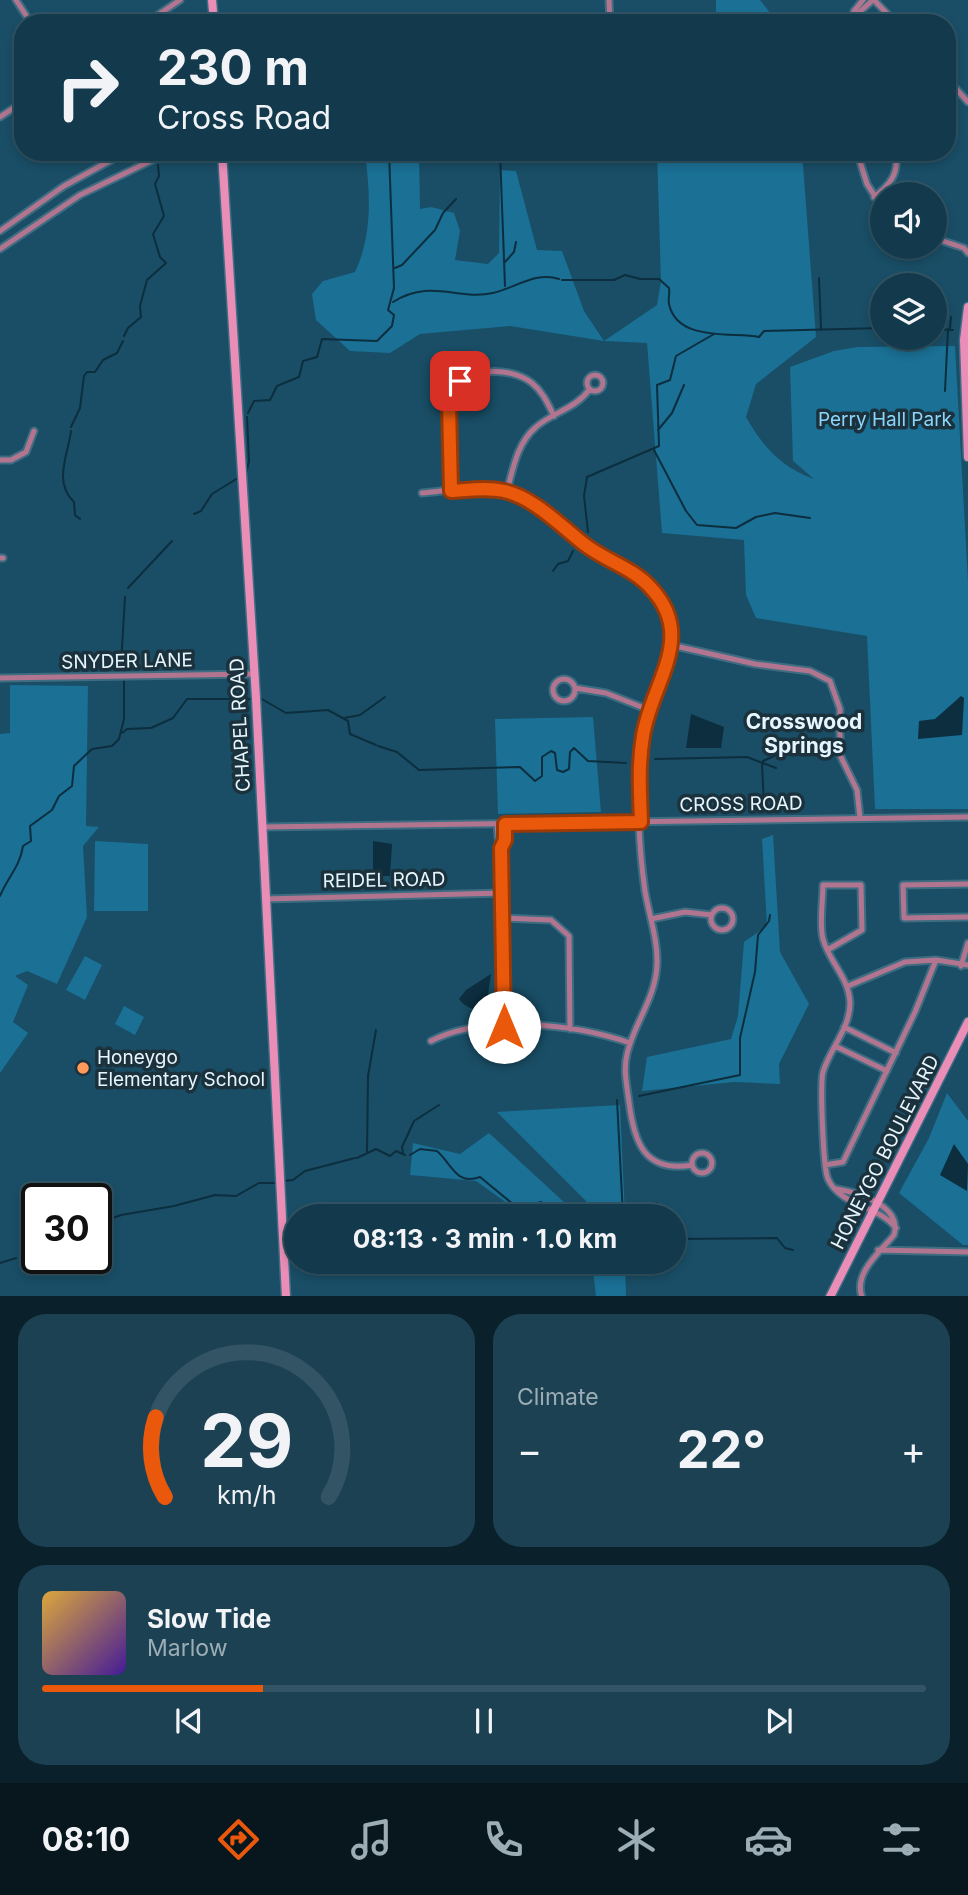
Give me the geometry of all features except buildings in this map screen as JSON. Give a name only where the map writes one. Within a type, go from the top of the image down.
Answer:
[{"type":"street","points":[[166,10],[167,0]]},
{"type":"street","points":[[160,14],[180,0]]},
{"type":"street","points":[[857,14],[874,0],[887,14]]},
{"type":"street","points":[[956,89],[968,102]]},
{"type":"street","points":[[0,231],[64,186],[110,161]]},
{"type":"street","points":[[0,249],[79,195],[150,161]]},
{"type":"street","name":"CHAPEL ROAD","points":[[223,161],[254,674],[286,1296]]},
{"type":"street","points":[[860,161],[870,186]]},
{"type":"street","points":[[889,182],[893,178],[896,161]]},
{"type":"street","points":[[947,243],[967,250]]},
{"type":"street","points":[[968,307],[964,340],[968,457]]},
{"type":"street","points":[[451,491],[450,397],[466,376],[494,373],[523,378],[542,393],[554,416]]},
{"type":"street","points":[[507,491],[525,441],[535,428],[577,404],[589,390]]},
{"type":"street","points":[[0,460],[11,460],[26,452],[34,431]]},
{"type":"street","points":[[422,493],[507,491],[528,502],[610,563],[638,576],[650,587],[669,618],[671,645],[649,710],[639,768],[642,863],[657,963],[654,981],[630,1044],[625,1068],[636,1142],[659,1163],[692,1165]]},
{"type":"street","points":[[671,645],[755,664],[810,671],[830,681],[840,709],[840,755],[857,790],[860,818]]},
{"type":"street","name":"SNYDER LANE","points":[[0,678],[254,674]]},
{"type":"street","points":[[564,679],[571,681],[575,688],[572,697],[564,700],[554,691],[555,684],[564,679]]},
{"type":"street","points":[[575,688],[606,693],[649,710]]},
{"type":"street","name":"CROSS ROAD","points":[[262,827],[968,817]]},
{"type":"street","points":[[497,824],[501,848],[504,919],[504,1027]]},
{"type":"street","points":[[501,848],[505,840],[505,824]]},
{"type":"street","points":[[968,884],[903,885],[904,918],[968,917]]},
{"type":"street","points":[[829,949],[862,930],[861,885],[823,885],[823,939],[848,986],[850,1004],[844,1027],[823,1071],[821,1087],[825,1165],[829,1181],[843,1198],[875,1208],[896,1228],[894,1235],[878,1250],[860,1283],[862,1296]]},
{"type":"street","name":"REIDEL ROAD","points":[[265,899],[503,893]]},
{"type":"street","points":[[716,909],[726,909],[733,917],[732,924],[723,930],[716,928],[712,915],[716,909]]},
{"type":"street","points":[[651,919],[685,912],[712,915]]},
{"type":"street","points":[[504,919],[551,920],[569,936],[570,1029]]},
{"type":"street","points":[[968,943],[965,966],[968,972]]},
{"type":"street","points":[[848,986],[905,961],[936,960],[965,966]]},
{"type":"street","points":[[825,1165],[837,1165],[843,1161],[896,1053],[936,960]]},
{"type":"street","name":"HONEYGO BOULEVARD","points":[[831,1296],[968,1021]]},
{"type":"street","points":[[431,1041],[461,1028],[504,1027],[570,1029],[630,1044]]},
{"type":"street","points":[[844,1027],[896,1053]]},
{"type":"street","points":[[835,1046],[887,1071]]},
{"type":"street","points":[[878,1250],[968,1252]]},
{"type":"green space","points":[[716,0],[760,0],[771,14],[716,14]]},
{"type":"green space","points":[[366,161],[419,161],[420,209],[431,207],[454,213],[460,231],[455,260],[488,264],[499,253],[500,170],[516,171],[537,250],[562,251],[584,311],[604,341],[510,326],[420,334],[390,353],[350,351],[316,320],[312,294],[323,281],[355,272],[365,243],[369,213]]},
{"type":"green space","name":"Perry Hall Park","points":[[657,161],[803,161],[816,337],[756,384],[746,417],[774,455],[814,479],[793,461],[790,367],[834,351],[858,347],[870,347],[870,350],[947,350],[947,346],[955,346],[968,581],[968,809],[875,809],[867,636],[756,618],[746,595],[744,540],[662,533],[647,343],[604,341],[657,305],[661,281]]},
{"type":"green space","points":[[10,685],[88,686],[86,826],[99,827],[83,846],[87,917],[57,984],[27,971],[15,976],[28,985],[13,1022],[28,1033],[0,1073],[0,734],[10,733]]},
{"type":"green space","points":[[593,717],[601,812],[498,814],[495,719]]},
{"type":"green space","points":[[773,835],[780,952],[809,1004],[779,1064],[780,1084],[734,1082],[642,1091],[647,1057],[731,1039],[738,1016],[744,942],[767,926],[762,839]]},
{"type":"green space","points":[[95,841],[148,844],[148,911],[94,911]]},
{"type":"green space","points":[[85,956],[102,965],[85,1000],[66,990]]},
{"type":"green space","points":[[124,1006],[144,1017],[135,1035],[115,1024]]},
{"type":"green space","points":[[947,1093],[968,1121],[968,1245],[963,1245],[899,1193],[929,1138]]},
{"type":"green space","points":[[620,1105],[624,1204],[589,1204],[497,1112]]},
{"type":"green space","points":[[489,1133],[566,1204],[508,1204],[476,1181],[410,1175],[413,1143],[460,1154]]},
{"type":"green space","points":[[593,1274],[625,1274],[626,1296],[596,1296]]},
{"type":"shaded area","points":[[961,696],[964,698],[962,735],[918,739],[919,721],[935,719]]},
{"type":"shaded area","points":[[691,714],[724,727],[721,748],[686,748]]},
{"type":"shaded area","points":[[373,841],[392,844],[390,876],[376,876],[373,869]]},
{"type":"shaded area","points":[[491,974],[486,1009],[478,1010],[464,1005],[459,999],[466,990]]},
{"type":"shaded area","points":[[954,1144],[968,1164],[967,1191],[940,1175]]},
{"type":"waterway","points":[[248,413],[254,401],[270,400],[277,386],[299,377],[303,361],[317,357],[322,339],[377,341],[392,326],[394,315],[388,310],[394,288],[389,161]]},
{"type":"waterway","points":[[500,161],[505,286]]},
{"type":"waterway","points":[[124,336],[128,328],[141,317],[140,306],[147,280],[166,263],[160,257],[153,234],[164,216],[155,184],[159,176],[158,165]]},
{"type":"waterway","points":[[395,268],[402,265],[435,230],[443,213],[456,199]]},
{"type":"waterway","points":[[505,262],[514,252],[516,242]]},
{"type":"waterway","points":[[562,280],[614,280],[625,275],[640,279],[659,279],[669,288],[669,304],[674,316],[694,330],[707,333],[759,337],[764,331],[870,328]]},
{"type":"waterway","points":[[393,302],[420,292],[480,295],[542,277],[559,279]]},
{"type":"waterway","points":[[819,278],[821,328]]},
{"type":"waterway","points":[[950,328],[951,317]]},
{"type":"waterway","points":[[945,391],[948,329]]},
{"type":"waterway","points":[[947,330],[953,330]]},
{"type":"waterway","points":[[588,532],[584,496],[587,477],[659,446],[657,385],[670,380],[676,356],[714,334]]},
{"type":"waterway","points":[[71,427],[80,408],[84,376],[87,372],[95,372],[103,360],[117,353],[123,341]]},
{"type":"waterway","points":[[658,430],[672,413],[684,385]]},
{"type":"waterway","points":[[246,474],[249,461],[247,417]]},
{"type":"waterway","points":[[71,431],[63,477],[64,486],[74,502],[75,515],[80,519]]},
{"type":"waterway","points":[[654,450],[686,511],[697,525],[736,528],[756,517],[775,513],[810,518]]},
{"type":"waterway","points":[[194,514],[201,511],[212,494],[238,478]]},
{"type":"waterway","points":[[128,588],[172,541]]},
{"type":"waterway","points":[[553,571],[558,564],[568,561],[573,551]]},
{"type":"waterway","points":[[125,597],[121,665],[125,671]]},
{"type":"waterway","points":[[0,896],[19,860],[23,846],[31,841],[30,826],[52,810],[59,796],[72,786],[74,766],[92,749],[112,746],[119,739],[124,719],[124,681]]},
{"type":"waterway","points":[[344,718],[360,715],[385,697]]},
{"type":"waterway","points":[[260,698],[286,713],[328,710],[348,721],[350,734],[376,745]]},
{"type":"waterway","points":[[151,728],[173,718],[187,699],[252,699]]},
{"type":"waterway","points":[[122,733],[127,729],[150,728]]},
{"type":"waterway","points":[[763,761],[776,755],[783,744]]},
{"type":"waterway","points":[[378,746],[397,752],[419,770],[520,767],[535,781],[542,776],[542,757],[551,751],[555,753],[557,770],[563,772],[569,769],[570,752],[574,748],[588,761],[626,763]]},
{"type":"waterway","points":[[655,759],[747,757],[776,768]]},
{"type":"waterway","points":[[762,763],[764,807]]},
{"type":"waterway","points":[[639,1096],[740,1075],[740,1038],[755,972],[758,935],[769,921],[770,915]]},
{"type":"waterway","points":[[367,1153],[368,1076],[376,1030]]},
{"type":"waterway","points":[[617,1100],[622,1204]]},
{"type":"waterway","points":[[403,1154],[402,1147],[414,1121],[439,1105]]},
{"type":"waterway","points":[[357,1158],[376,1149],[390,1156],[396,1151],[405,1155]]},
{"type":"waterway","points":[[410,1155],[420,1149],[437,1151],[460,1176],[465,1179],[480,1177],[513,1204]]},
{"type":"waterway","points":[[284,1181],[293,1180],[305,1171],[355,1158]]},
{"type":"waterway","points":[[112,1218],[215,1195],[236,1196],[259,1183],[275,1183]]},
{"type":"waterway","points":[[535,1204],[541,1204]]},
{"type":"waterway","points":[[686,1239],[777,1238],[785,1248],[793,1250]]},
{"type":"waterway","points":[[0,1263],[16,1258]]},
{"type":"place","name":"Honeygo Elementary School","points":[[83,1068]]},
{"type":"district","name":"Crosswood Springs","points":[[804,733]]},
{"type":"route","points":[[460,381],[452,392],[449,404],[451,491],[507,491],[541,510],[610,563],[638,576],[650,587],[663,603],[672,631],[669,660],[643,733],[639,768],[641,822],[505,824],[505,840],[501,848],[504,1027]]}]
